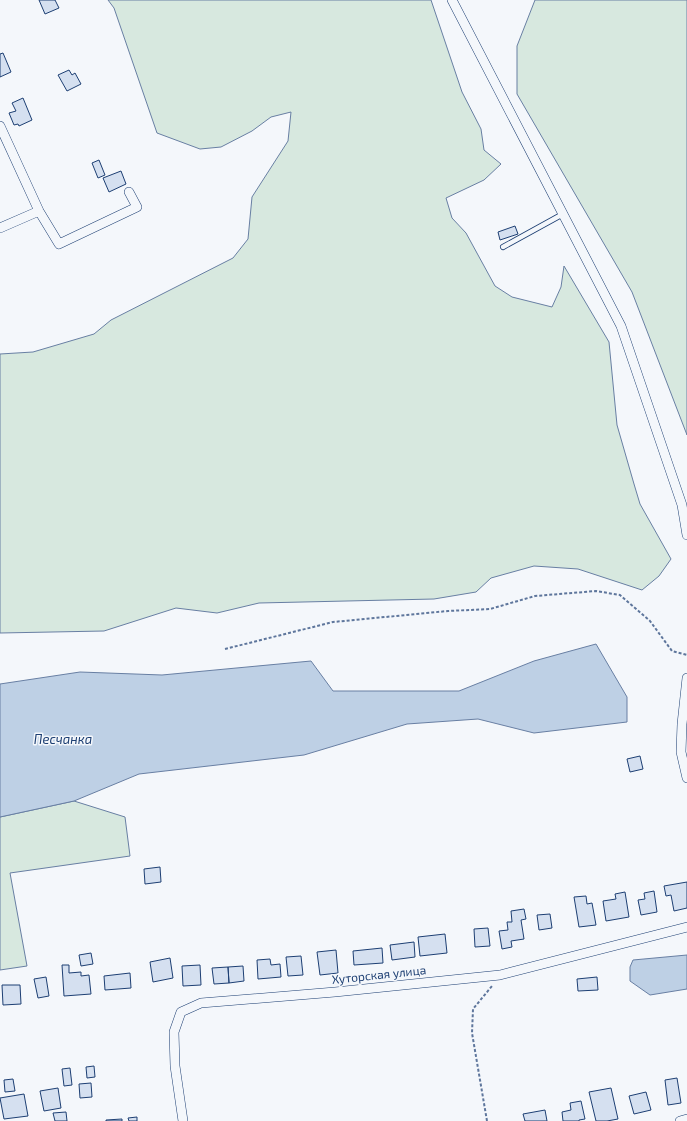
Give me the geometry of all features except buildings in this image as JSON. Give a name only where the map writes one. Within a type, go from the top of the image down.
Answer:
[{"type":"street","points":[[452,0],[621,326],[682,505],[687,535]]},
{"type":"street","points":[[0,126],[39,211],[59,244],[137,207],[129,192]]},
{"type":"street","points":[[0,228],[39,211]]},
{"type":"street","points":[[687,678],[682,724],[681,752],[687,778]]},
{"type":"street","name":"Хуторская улица","points":[[183,1121],[175,1066],[174,1032],[180,1012],[201,1003],[335,992],[500,975],[687,928]]},
{"type":"street","points":[[680,1121],[687,1119]]},
{"type":"lane","points":[[503,247],[563,214]]},
{"type":"path","points":[[225,649],[333,622],[448,611],[490,609],[535,596],[596,591],[620,595],[650,621],[672,651],[687,655]]},
{"type":"path","points":[[487,1121],[472,1033],[473,1010],[500,975]]},
{"type":"shaded area","points":[[108,0],[431,0],[462,92],[481,129],[484,150],[501,164],[484,180],[446,198],[452,218],[466,233],[495,286],[512,297],[552,307],[561,287],[564,266],[609,342],[617,425],[640,504],[671,559],[659,576],[642,590],[578,569],[534,566],[491,578],[476,592],[434,599],[259,603],[217,613],[176,608],[104,631],[0,633],[0,354],[33,352],[94,334],[111,320],[233,258],[248,239],[252,197],[288,141],[291,112],[271,117],[252,131],[221,147],[200,149],[157,133],[114,8]]},
{"type":"shaded area","points":[[535,0],[687,0],[687,435],[632,292],[517,94],[517,46]]},
{"type":"shaded area","points":[[74,801],[125,817],[130,856],[10,873],[27,966],[0,970],[0,817]]},
{"type":"water","name":"Песчанка","points":[[596,644],[627,697],[627,722],[534,733],[478,719],[407,724],[304,755],[139,774],[74,801],[0,817],[0,684],[80,672],[162,675],[311,661],[333,691],[459,691],[534,661]]},
{"type":"water","points":[[687,955],[687,989],[650,995],[630,981],[630,967],[633,960]]}]
